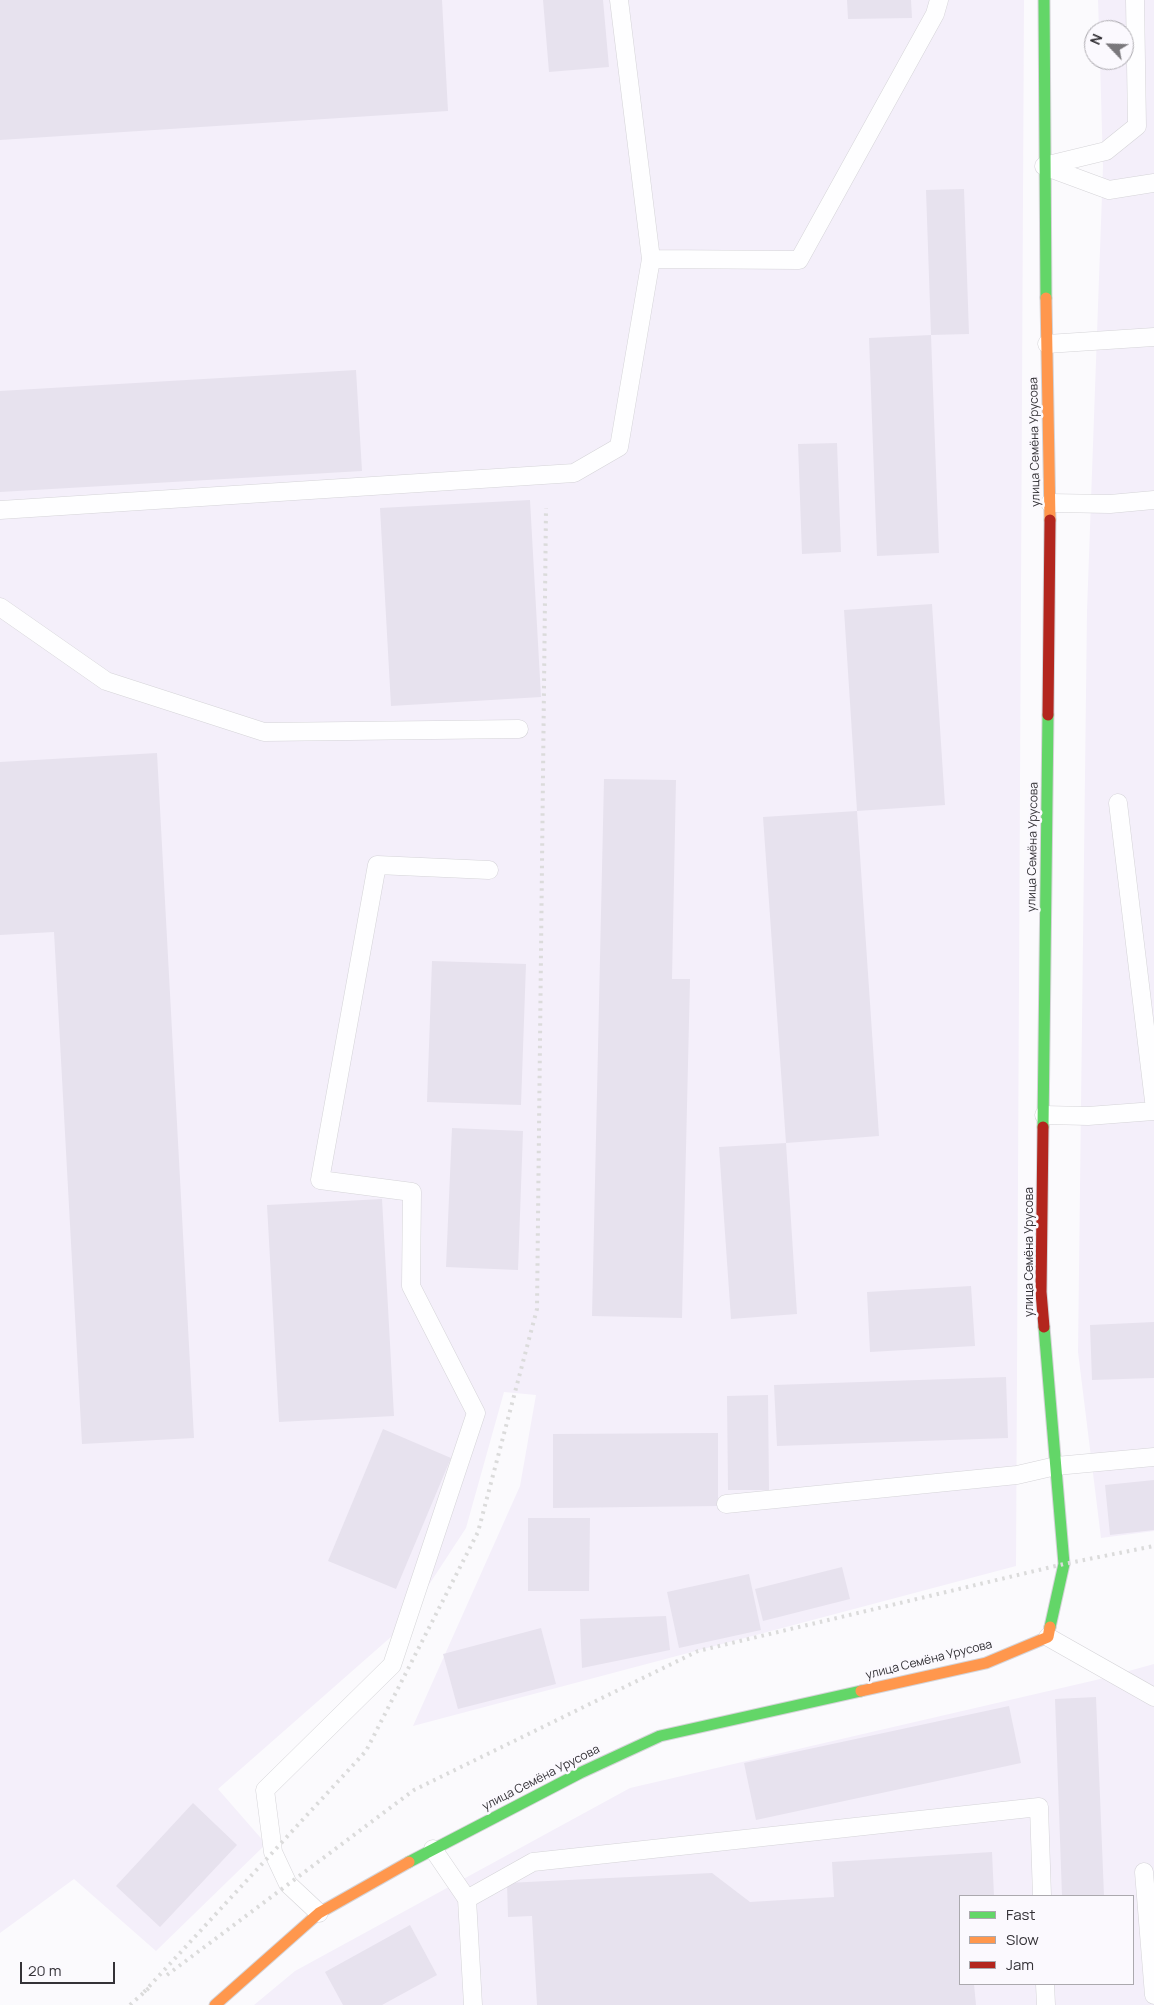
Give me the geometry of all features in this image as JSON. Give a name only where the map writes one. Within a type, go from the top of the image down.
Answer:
[{"type":"street","name":"улица Семёна Урусова","points":[[215,2005],[319,1913],[432,1849],[580,1772],[660,1736],[986,1663],[1048,1638],[1064,1564],[1042,1292],[1050,503],[1044,166],[1044,0]]},
{"type":"lane","points":[[0,510],[574,474],[619,446],[651,259],[619,0]]},
{"type":"lane","points":[[651,259],[799,260],[935,14],[939,0]]},
{"type":"lane","points":[[1044,166],[1106,151],[1137,126],[1135,0]]},
{"type":"lane","points":[[1044,166],[1109,190],[1154,183]]},
{"type":"lane","points":[[1048,344],[1154,337]]},
{"type":"lane","points":[[1050,503],[1110,504],[1154,500]]},
{"type":"lane","points":[[0,607],[106,681],[264,732],[519,730]]},
{"type":"lane","points":[[1118,803],[1154,1101]]},
{"type":"lane","points":[[319,1913],[288,1884],[273,1852],[265,1790],[392,1666],[476,1414],[411,1286],[412,1192],[320,1180],[377,864],[489,870]]},
{"type":"lane","points":[[1044,1115],[1088,1116],[1154,1111]]},
{"type":"lane","points":[[726,1504],[1017,1475],[1056,1466],[1154,1457]]},
{"type":"lane","points":[[1048,1638],[1154,1698]]},
{"type":"lane","points":[[467,1899],[534,1862],[1039,1807],[1042,1895]]},
{"type":"lane","points":[[432,1849],[467,1899],[473,2005]]},
{"type":"lane","points":[[1144,1872],[1154,1995]]},
{"type":"lane","points":[[1045,1985],[1046,2005]]},
{"type":"shaded area","points":[[0,0],[1024,0],[1016,1566],[413,1726],[520,1486],[536,1395],[504,1392],[466,1528],[400,1629],[218,1789],[266,1844],[156,1951],[74,1879],[0,1933]]},
{"type":"shaded area","points":[[1098,0],[1154,0],[1154,1531],[1101,1538],[1078,1352],[1087,611],[1103,167],[1100,70],[1134,70],[1134,20],[1099,20]]},
{"type":"shaded area","points":[[1154,1664],[1154,2005],[254,2005],[295,1971],[630,1788],[1096,1680]]},
{"type":"building","points":[[0,0],[442,0],[448,111],[0,140]]},
{"type":"building","points":[[543,0],[603,0],[609,67],[549,72]]},
{"type":"building","points":[[847,0],[911,0],[912,18],[848,19]]},
{"type":"building","points":[[964,189],[969,334],[931,335],[926,190]]},
{"type":"building","points":[[931,335],[939,553],[877,556],[869,338]]},
{"type":"building","points":[[356,370],[362,471],[0,492],[0,391]]},
{"type":"building","points":[[837,443],[841,552],[802,554],[798,444]]},
{"type":"building","points":[[530,500],[541,697],[391,706],[380,508]]},
{"type":"building","points":[[932,604],[945,805],[857,811],[844,610]]},
{"type":"building","points":[[157,753],[194,1438],[82,1444],[54,932],[0,935],[0,762]]},
{"type":"building","points":[[604,779],[676,780],[672,979],[690,979],[682,1318],[592,1316]]},
{"type":"building","points":[[857,811],[879,1136],[786,1143],[763,817]]},
{"type":"building","points":[[432,961],[526,964],[521,1105],[427,1102]]},
{"type":"building","points":[[452,1128],[523,1131],[518,1270],[446,1267]]},
{"type":"building","points":[[786,1143],[797,1314],[731,1319],[719,1147]]},
{"type":"building","points":[[382,1199],[394,1416],[279,1422],[267,1205]]},
{"type":"building","points":[[971,1286],[975,1346],[870,1352],[867,1292]]},
{"type":"building","points":[[1154,1322],[1154,1378],[1092,1380],[1090,1325]]},
{"type":"building","points":[[1006,1377],[1008,1438],[777,1446],[774,1385]]},
{"type":"building","points":[[768,1395],[769,1490],[728,1490],[727,1396]]},
{"type":"building","points":[[383,1429],[451,1458],[396,1589],[328,1561]]},
{"type":"building","points":[[718,1433],[718,1506],[553,1508],[553,1434]]},
{"type":"building","points":[[1154,1480],[1154,1530],[1110,1535],[1105,1485]]},
{"type":"building","points":[[528,1518],[590,1518],[589,1591],[528,1591]]},
{"type":"building","points":[[842,1567],[850,1599],[763,1621],[755,1589]]},
{"type":"building","points":[[749,1574],[761,1630],[679,1648],[667,1592]]},
{"type":"building","points":[[666,1616],[670,1650],[582,1668],[580,1619]]},
{"type":"building","points":[[541,1628],[556,1684],[458,1709],[443,1654]]},
{"type":"building","points":[[1096,1697],[1104,1895],[1062,1895],[1055,1699]]},
{"type":"building","points":[[1009,1706],[1021,1763],[756,1820],[744,1763]]},
{"type":"building","points":[[193,1803],[237,1845],[160,1927],[116,1886]]},
{"type":"building","points":[[992,1852],[994,1895],[959,1895],[959,1985],[974,1985],[976,2005],[537,2005],[532,1916],[508,1917],[507,1883],[712,1873],[750,1902],[834,1897],[832,1862]]},
{"type":"building","points":[[410,1925],[437,1975],[382,2005],[343,2005],[325,1972]]},
{"type":"railway","points":[[144,1992],[366,1751],[478,1532],[537,1309],[546,508]]},
{"type":"railway","points":[[167,1975],[414,1790],[698,1651],[1064,1564],[1154,1546]]},
{"type":"railway","points":[[130,2005],[149,1988]]},
{"type":"traffic: fast","points":[[1044,0],[1046,298]]},
{"type":"traffic: fast","points":[[1043,1127],[1048,715]]},
{"type":"traffic: fast","points":[[1044,1327],[1064,1564],[1050,1627]]},
{"type":"traffic: fast","points":[[409,1862],[580,1773],[660,1736],[861,1691]]},
{"type":"traffic: slow","points":[[1046,298],[1050,520]]},
{"type":"traffic: slow","points":[[861,1691],[986,1663],[1048,1637],[1050,1627]]},
{"type":"traffic: slow","points":[[215,2005],[319,1913],[409,1862]]},
{"type":"traffic: jam","points":[[1048,715],[1050,520]]},
{"type":"traffic: jam","points":[[1043,1127],[1041,1292],[1044,1327]]}]
